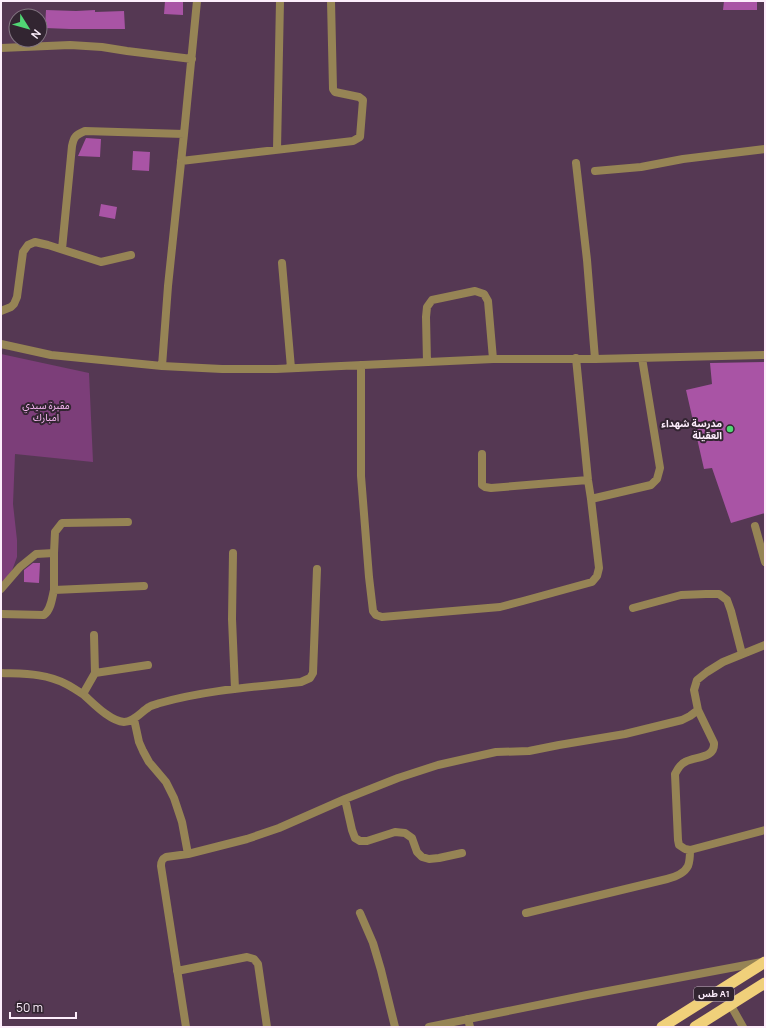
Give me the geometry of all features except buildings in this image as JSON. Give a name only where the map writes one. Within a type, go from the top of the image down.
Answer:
[{"type":"highway","name":"طس A1","points":[[662,1027],[765,962]]},
{"type":"highway","name":"طس A1","points":[[695,1027],[765,983]]},
{"type":"street","points":[[162,366],[168,286],[197,1]]},
{"type":"street","points":[[277,149],[280,1]]},
{"type":"street","points":[[181,161],[354,141],[360,136],[363,100],[359,97],[335,92],[333,89],[331,1]]},
{"type":"street","points":[[1,48],[70,45],[102,47],[192,59]]},
{"type":"street","points":[[62,249],[74,138],[85,131],[184,134]]},
{"type":"street","points":[[595,171],[640,167],[683,159],[765,149]]},
{"type":"street","points":[[576,163],[587,260],[595,359]]},
{"type":"street","points":[[1,311],[11,307],[17,297],[23,252],[28,245],[35,242],[48,245],[101,262],[131,255]]},
{"type":"street","points":[[282,263],[291,368]]},
{"type":"street","points":[[426,362],[427,307],[432,300],[476,291],[484,294],[488,301],[493,359]]},
{"type":"street","points":[[1,344],[51,355],[162,366],[222,368],[291,368],[493,359],[595,359],[765,355]]},
{"type":"street","points":[[361,365],[361,476],[373,611],[376,615],[382,617],[500,607],[592,582],[597,576],[599,568],[588,480],[576,358]]},
{"type":"street","points":[[591,499],[651,485],[657,479],[660,468],[642,358]]},
{"type":"street","points":[[482,454],[482,485],[485,487],[491,488],[588,480]]},
{"type":"street","points":[[1,614],[44,615],[47,613],[54,590],[54,552],[56,532],[62,524],[128,522]]},
{"type":"street","points":[[755,526],[765,562]]},
{"type":"street","points":[[1,589],[20,567],[36,554],[54,552]]},
{"type":"street","points":[[233,553],[232,619],[235,689]]},
{"type":"street","points":[[1,673],[34,674],[52,678],[66,684],[82,694],[114,719],[125,722],[134,719],[150,706],[199,694],[301,682],[310,678],[313,673],[317,569]]},
{"type":"street","points":[[54,590],[144,586]]},
{"type":"street","points":[[633,608],[681,595],[718,594],[727,600],[742,654]]},
{"type":"street","points":[[82,694],[95,673],[94,635]]},
{"type":"street","points":[[765,645],[723,662],[706,672],[697,680],[694,690],[698,710],[714,743],[714,748],[711,753],[684,762],[674,774],[678,840],[679,845],[685,849],[690,850],[765,830]]},
{"type":"street","points":[[95,673],[148,665]]},
{"type":"street","points":[[186,1027],[161,861],[163,858],[188,854],[247,839],[279,828],[398,778],[438,765],[496,752],[529,751],[625,734],[682,720],[698,710]]},
{"type":"street","points":[[134,719],[142,751],[166,782],[174,798],[182,822],[188,854]]},
{"type":"street","points":[[345,799],[352,830],[355,838],[360,841],[367,841],[395,832],[405,833],[412,838],[417,852],[422,857],[434,859],[462,853]]},
{"type":"street","points":[[526,913],[677,876],[685,870],[689,864],[690,850]]},
{"type":"street","points":[[360,913],[373,943],[395,1027]]},
{"type":"street","points":[[177,972],[247,957],[254,959],[258,964],[267,1027]]},
{"type":"street","points":[[429,1027],[469,1023],[765,962]]},
{"type":"street","points":[[730,1004],[742,1027]]},
{"type":"green space","name":"مقبرة سيدي امبارك","points":[[1,354],[89,373],[93,462],[15,454],[13,504],[17,540],[17,557],[10,576],[1,585]]},
{"type":"place","name":"مدرسة شهداء العقيلة","points":[[730,429]]}]
